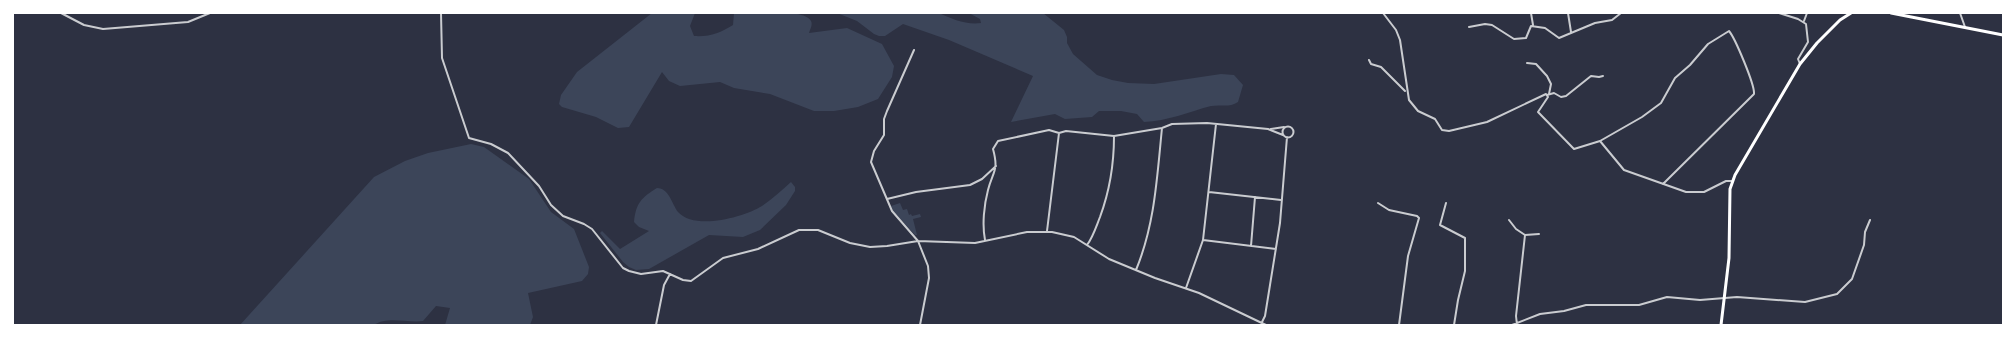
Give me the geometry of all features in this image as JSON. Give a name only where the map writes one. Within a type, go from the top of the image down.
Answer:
[{"type":"main road","points":[[1721,325],[1728,258],[1730,189],[1732,181],[1800,64],[1817,43],[1840,20],[1851,13]]},
{"type":"main road","points":[[1891,13],[2003,35]]},
{"type":"street","points":[[61,13],[84,25],[103,28],[188,22],[210,13]]},
{"type":"street","points":[[441,13],[442,58],[469,138],[491,144],[508,153],[539,186],[551,205],[563,216],[584,224],[592,229],[623,268],[635,273],[646,274],[657,271],[670,274],[685,281],[691,281],[723,258],[758,249],[800,230],[818,230],[850,243],[864,246],[887,246],[918,241],[971,243],[1027,232],[1047,231],[1069,235],[1096,252],[1136,270],[1186,288],[1266,325]]},
{"type":"street","points":[[1383,13],[1396,30],[1400,40],[1406,73],[1406,92],[1408,100],[1415,108],[1432,116],[1442,130],[1448,131],[1487,122],[1531,102],[1542,95],[1554,93],[1561,97],[1566,96],[1591,76],[1603,76]]},
{"type":"street","points":[[1469,27],[1486,24],[1492,25],[1514,39],[1526,38],[1533,26],[1531,13]]},
{"type":"street","points":[[1568,13],[1571,32]]},
{"type":"street","points":[[1533,26],[1545,28],[1559,38],[1595,23],[1612,20],[1621,13]]},
{"type":"street","points":[[1778,13],[1804,21]]},
{"type":"street","points":[[1800,64],[1798,59],[1808,42],[1806,24],[1804,21],[1807,13]]},
{"type":"street","points":[[1960,13],[1965,27]]},
{"type":"street","points":[[1527,63],[1536,64],[1547,76],[1551,84],[1548,97],[1538,112],[1574,149],[1600,141],[1642,117],[1661,103],[1675,78],[1690,65],[1708,44],[1726,31],[1732,34],[1754,89],[1753,95],[1663,184]]},
{"type":"street","points":[[914,50],[884,119],[884,135],[871,157],[872,168],[893,213],[918,241],[928,266],[929,278],[920,325]]},
{"type":"street","points":[[1369,60],[1371,64],[1381,67],[1406,92]]},
{"type":"street","points":[[985,240],[983,231],[987,192],[996,166],[993,149],[998,141],[1050,130],[1059,133],[1066,131],[1114,136],[1162,128],[1172,124],[1216,124],[1268,130],[1287,137],[1293,135],[1293,129],[1289,126],[1268,130]]},
{"type":"street","points":[[1186,288],[1203,240],[1216,124]]},
{"type":"street","points":[[1283,135],[1282,130],[1285,127]]},
{"type":"street","points":[[1136,270],[1146,245],[1152,222],[1157,190],[1162,128]]},
{"type":"street","points":[[1047,231],[1059,133]]},
{"type":"street","points":[[1087,245],[1096,229],[1111,183],[1114,165],[1114,136]]},
{"type":"street","points":[[1262,322],[1265,316],[1282,210],[1281,200],[1287,137]]},
{"type":"street","points":[[1600,141],[1624,170],[1686,192],[1700,193],[1726,181],[1732,181]]},
{"type":"street","points":[[887,199],[916,192],[970,185],[982,179],[996,166]]},
{"type":"street","points":[[1209,192],[1281,200]]},
{"type":"street","points":[[1251,246],[1255,197]]},
{"type":"street","points":[[1446,202],[1440,225],[1465,238],[1465,271],[1454,325]]},
{"type":"street","points":[[1378,203],[1387,209],[1417,216],[1419,218],[1408,256],[1399,325]]},
{"type":"street","points":[[1509,220],[1516,229],[1525,235],[1539,234]]},
{"type":"street","points":[[1512,325],[1540,314],[1564,311],[1586,305],[1639,305],[1667,297],[1687,300],[1737,297],[1805,302],[1837,294],[1852,278],[1864,245],[1865,232],[1870,220]]},
{"type":"street","points":[[1516,324],[1525,235]]},
{"type":"street","points":[[1203,240],[1276,249]]},
{"type":"street","points":[[656,325],[664,285],[670,274]]},
{"type":"shaded area","points":[[776,12],[798,14],[807,17],[812,22],[809,33],[847,28],[882,44],[894,66],[892,77],[878,99],[858,107],[834,111],[814,111],[770,94],[734,88],[720,82],[680,86],[669,81],[662,72],[629,127],[618,128],[596,117],[562,107],[559,104],[561,95],[577,72],[652,13],[695,13],[690,26],[694,36],[715,34],[733,25],[734,13]]},
{"type":"shaded area","points":[[837,13],[939,13],[959,21],[981,23],[980,19],[969,13],[1043,13],[1064,30],[1067,37],[1067,43],[1073,54],[1097,75],[1128,83],[1154,84],[1221,74],[1234,75],[1243,85],[1238,102],[1235,104],[1211,106],[1161,120],[1144,122],[1137,114],[1121,111],[1099,111],[1092,117],[1065,119],[1055,114],[1011,122],[1033,76],[949,40],[903,24],[885,36],[879,36],[857,21]]},
{"type":"shaded area","points":[[471,144],[484,147],[529,179],[551,212],[574,229],[589,267],[588,274],[582,281],[528,293],[533,317],[530,325],[445,325],[450,308],[436,306],[423,321],[391,320],[379,322],[374,325],[240,325],[374,177],[405,161],[428,153]]},
{"type":"shaded area","points":[[791,182],[795,187],[795,191],[786,205],[760,230],[743,237],[709,235],[649,269],[636,270],[629,267],[623,262],[600,233],[602,231],[620,249],[649,231],[639,227],[634,222],[635,215],[636,210],[643,198],[657,188],[667,193],[678,212],[686,218],[696,221],[707,221],[732,218],[754,210],[766,203]]},
{"type":"shaded area","points":[[900,203],[903,210],[907,209],[909,215],[911,214],[912,216],[920,214],[921,217],[913,219],[917,235],[915,235],[893,211],[891,206]]}]
